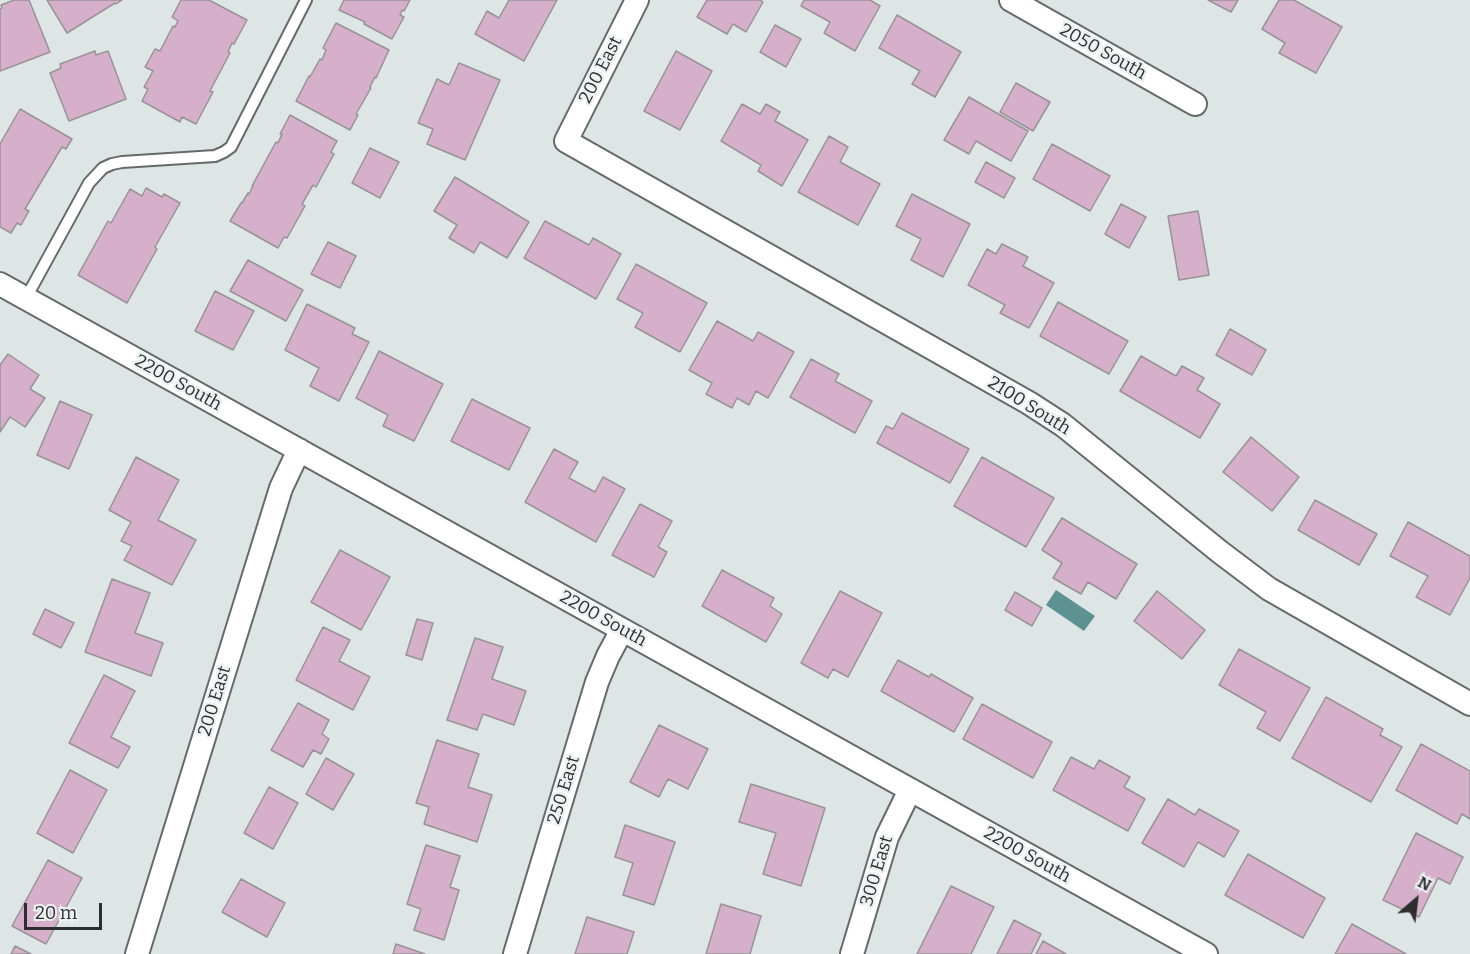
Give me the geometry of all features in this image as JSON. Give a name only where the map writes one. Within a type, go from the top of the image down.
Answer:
[{"type":"street","name":"200 East","points":[[566,141],[637,0]]},
{"type":"street","name":"2050 South","points":[[1011,0],[1195,104]]},
{"type":"street","name":"2100 South","points":[[566,141],[1029,403],[1071,431],[1269,589],[1470,704]]},
{"type":"street","name":"2200 South","points":[[0,284],[1206,954]]},
{"type":"street","name":"200 East","points":[[137,954],[281,488],[299,450]]},
{"type":"street","name":"250 East","points":[[515,954],[597,682],[622,630]]},
{"type":"street","name":"300 East","points":[[852,954],[887,837],[910,790]]},
{"type":"lane","points":[[26,298],[89,183],[103,168],[122,162],[214,156],[231,147],[306,0]]},
{"type":"water","points":[[1056,590],[1095,616],[1084,631],[1046,605]]},
{"type":"building","points":[[14,0],[29,0],[50,52],[0,71],[0,9],[1,5]]},
{"type":"building","points":[[47,0],[122,0],[67,33]]},
{"type":"building","points":[[181,0],[209,0],[247,20],[234,44],[232,43],[228,52],[230,53],[210,91],[213,92],[196,124],[182,117],[180,122],[142,101],[148,89],[144,87],[153,71],[145,67],[155,49],[160,51],[173,26],[175,27],[178,21],[172,17]]},
{"type":"building","points":[[344,0],[410,0],[404,11],[402,10],[400,15],[404,17],[392,39],[364,24],[365,22],[339,10]]},
{"type":"building","points":[[509,0],[557,0],[524,61],[475,34],[487,11],[499,18]]},
{"type":"building","points":[[707,0],[760,0],[763,2],[746,32],[733,24],[727,34],[697,17]]},
{"type":"building","points":[[804,0],[870,0],[880,6],[855,51],[824,33],[830,22],[801,6]]},
{"type":"building","points":[[1208,0],[1238,0],[1231,12]]},
{"type":"building","points":[[1279,0],[1294,0],[1342,27],[1316,73],[1279,53],[1285,43],[1262,29]]},
{"type":"building","points":[[897,15],[961,52],[935,97],[912,84],[920,71],[879,48]]},
{"type":"building","points":[[336,23],[389,50],[350,130],[296,101],[309,76],[320,59],[322,60],[326,50],[323,48]]},
{"type":"building","points":[[775,25],[801,39],[786,67],[760,52]]},
{"type":"building","points":[[95,51],[96,55],[108,51],[126,99],[69,121],[50,73],[61,68],[60,64]]},
{"type":"building","points":[[676,51],[712,71],[680,130],[644,111]]},
{"type":"building","points":[[459,63],[500,80],[465,160],[427,144],[433,129],[418,123],[437,79],[449,85]]},
{"type":"building","points":[[1016,83],[1050,102],[1033,131],[1000,112]]},
{"type":"building","points":[[969,97],[1028,131],[1011,161],[976,141],[969,154],[944,140]]},
{"type":"building","points":[[742,104],[760,114],[766,104],[780,112],[775,121],[808,140],[782,186],[758,171],[761,165],[721,141]]},
{"type":"building","points":[[20,109],[72,139],[66,149],[62,147],[25,209],[29,211],[21,225],[17,223],[11,233],[0,227],[0,144]]},
{"type":"building","points":[[290,115],[337,141],[331,152],[334,154],[316,187],[313,185],[302,204],[305,206],[287,238],[284,237],[278,248],[230,221],[249,194],[276,142],[278,143]]},
{"type":"building","points":[[829,136],[848,147],[840,162],[880,184],[858,225],[798,192]]},
{"type":"building","points":[[1052,144],[1110,176],[1090,211],[1033,179]]},
{"type":"building","points":[[370,148],[399,162],[380,198],[352,183]]},
{"type":"building","points":[[986,162],[1015,178],[1004,198],[975,182]]},
{"type":"building","points":[[455,177],[529,222],[507,258],[480,242],[474,253],[449,238],[457,225],[434,211]]},
{"type":"building","points":[[146,188],[180,203],[127,303],[78,275],[108,221],[111,223],[130,189],[142,196]]},
{"type":"building","points":[[912,194],[970,224],[943,277],[911,260],[921,239],[896,226]]},
{"type":"building","points":[[1121,204],[1146,217],[1129,248],[1105,234]]},
{"type":"building","points":[[1198,211],[1209,275],[1179,280],[1168,216]]},
{"type":"building","points":[[545,221],[589,245],[593,238],[621,254],[596,299],[524,258]]},
{"type":"building","points":[[328,242],[356,256],[340,288],[311,274]]},
{"type":"building","points":[[1002,244],[1028,257],[1023,266],[1054,283],[1029,328],[1000,313],[1005,305],[968,285],[987,249],[996,254]]},
{"type":"building","points":[[248,260],[303,290],[286,321],[230,291]]},
{"type":"building","points":[[636,264],[707,303],[680,352],[635,327],[643,313],[617,299]]},
{"type":"building","points":[[215,291],[254,311],[233,350],[195,331]]},
{"type":"building","points":[[1058,302],[1128,341],[1109,374],[1040,336]]},
{"type":"building","points":[[307,304],[355,328],[352,334],[369,342],[339,401],[310,386],[319,368],[285,350]]},
{"type":"building","points":[[717,321],[753,341],[758,332],[794,352],[768,398],[756,391],[749,405],[737,398],[732,408],[706,394],[712,383],[689,370]]},
{"type":"building","points":[[1230,329],[1266,350],[1252,375],[1216,355]]},
{"type":"building","points":[[379,351],[443,384],[414,441],[383,426],[388,415],[356,398]]},
{"type":"building","points":[[8,354],[39,375],[30,389],[45,398],[25,427],[10,417],[0,432],[0,365]]},
{"type":"building","points":[[1141,356],[1176,376],[1182,366],[1204,378],[1197,390],[1220,404],[1200,438],[1120,391]]},
{"type":"building","points":[[811,359],[839,374],[835,381],[872,401],[855,433],[790,397]]},
{"type":"building","points":[[472,399],[530,428],[509,470],[451,441]]},
{"type":"building","points":[[60,401],[92,415],[69,469],[37,455]]},
{"type":"building","points":[[902,413],[969,449],[950,483],[877,443],[886,426],[893,429]]},
{"type":"building","points":[[1251,437],[1299,477],[1272,511],[1223,472]]},
{"type":"building","points":[[554,449],[578,462],[569,478],[595,492],[603,477],[625,489],[596,542],[525,502]]},
{"type":"building","points":[[136,457],[179,480],[158,520],[196,540],[172,585],[124,560],[132,546],[121,541],[131,522],[109,510]]},
{"type":"building","points":[[982,457],[1054,498],[1026,547],[954,506]]},
{"type":"building","points":[[1315,500],[1377,534],[1359,565],[1298,530]]},
{"type":"building","points":[[640,504],[672,521],[658,547],[667,552],[654,577],[612,555]]},
{"type":"building","points":[[1062,518],[1137,564],[1116,599],[1088,582],[1081,594],[1053,578],[1062,563],[1042,550]]},
{"type":"building","points":[[1408,522],[1470,556],[1470,578],[1450,615],[1416,597],[1428,576],[1390,556]]},
{"type":"building","points":[[340,550],[390,577],[361,630],[311,602]]},
{"type":"building","points":[[722,570],[774,598],[770,606],[782,614],[766,642],[702,606]]},
{"type":"building","points":[[112,579],[150,593],[135,633],[163,643],[151,676],[85,652]]},
{"type":"building","points":[[840,591],[882,613],[848,677],[833,669],[828,678],[801,663]]},
{"type":"building","points":[[1157,591],[1205,630],[1182,659],[1134,621]]},
{"type":"building","points":[[1015,592],[1042,608],[1032,626],[1005,610]]},
{"type":"building","points":[[45,609],[74,623],[61,648],[33,634]]},
{"type":"building","points":[[417,619],[433,623],[422,660],[406,655]]},
{"type":"building","points":[[323,627],[350,640],[339,661],[370,677],[353,710],[296,680]]},
{"type":"building","points":[[475,638],[503,647],[492,679],[526,691],[514,725],[483,714],[477,730],[447,720]]},
{"type":"building","points":[[1239,649],[1310,688],[1280,741],[1257,728],[1266,712],[1219,685]]},
{"type":"building","points":[[898,660],[929,677],[931,674],[973,698],[954,732],[881,691]]},
{"type":"building","points":[[104,675],[135,691],[111,737],[130,747],[118,768],[69,743]]},
{"type":"building","points":[[1326,697],[1383,729],[1380,735],[1402,747],[1371,802],[1292,758]]},
{"type":"building","points":[[298,703],[329,720],[322,734],[329,739],[321,754],[313,750],[303,767],[271,750]]},
{"type":"building","points":[[982,704],[1052,742],[1033,778],[963,739]]},
{"type":"building","points":[[659,725],[708,749],[688,789],[668,779],[659,797],[630,782]]},
{"type":"building","points":[[437,740],[479,754],[468,787],[492,795],[477,842],[424,824],[429,807],[416,803]]},
{"type":"building","points":[[1421,744],[1470,771],[1470,819],[1462,814],[1457,824],[1396,790]]},
{"type":"building","points":[[1071,757],[1094,769],[1099,760],[1130,777],[1124,787],[1145,799],[1128,831],[1053,790]]},
{"type":"building","points":[[326,758],[354,774],[333,810],[306,794]]},
{"type":"building","points":[[70,770],[107,790],[73,853],[37,833]]},
{"type":"building","points":[[751,784],[825,808],[801,886],[763,874],[776,833],[739,822]]},
{"type":"building","points":[[269,787],[298,803],[273,849],[244,833]]},
{"type":"building","points":[[1168,799],[1195,815],[1199,809],[1239,831],[1224,857],[1198,842],[1184,867],[1142,843]]},
{"type":"building","points":[[625,825],[675,842],[654,905],[623,895],[633,863],[615,857]]},
{"type":"building","points":[[1416,833],[1463,857],[1450,884],[1438,878],[1419,917],[1383,900]]},
{"type":"building","points":[[426,845],[460,856],[450,887],[459,890],[444,940],[414,930],[421,909],[407,904]]},
{"type":"building","points":[[1248,854],[1325,898],[1303,938],[1225,895]]},
{"type":"building","points":[[48,860],[82,878],[46,944],[12,926]]},
{"type":"building","points":[[241,879],[285,903],[267,937],[222,912]]},
{"type":"building","points":[[951,886],[994,907],[971,954],[917,954]]},
{"type":"building","points":[[721,904],[761,916],[750,954],[706,954]]},
{"type":"building","points":[[587,917],[634,932],[627,954],[575,954]]},
{"type":"building","points":[[1014,920],[1041,934],[1031,954],[997,954]]},
{"type":"building","points":[[1352,924],[1406,954],[1335,954]]},
{"type":"building","points":[[1043,941],[1066,954],[1036,954]]},
{"type":"building","points":[[396,944],[425,954],[393,954]]},
{"type":"building","points":[[15,946],[31,954],[11,954]]}]
